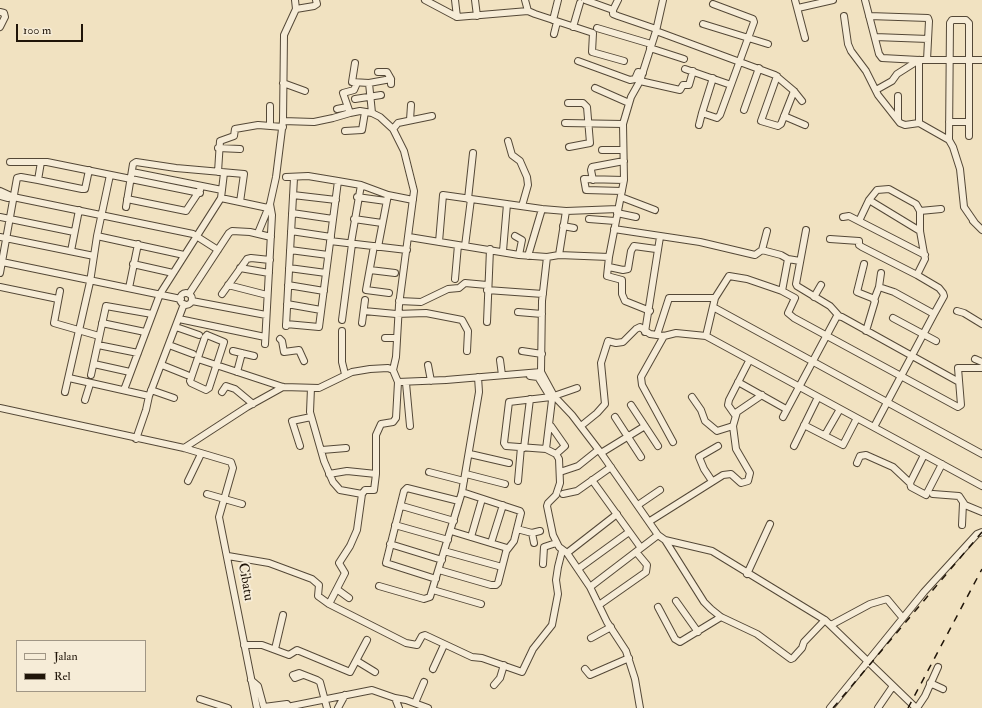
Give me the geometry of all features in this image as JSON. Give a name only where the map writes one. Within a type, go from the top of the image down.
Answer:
[{"type":"street","points":[[258,233],[269,206],[276,177],[283,124],[284,35],[296,9],[295,0]]},
{"type":"street","points":[[296,9],[316,6],[316,0]]},
{"type":"street","points":[[425,0],[457,17],[528,10],[593,34],[592,52],[624,61]]},
{"type":"street","points":[[455,0],[457,17]]},
{"type":"street","points":[[475,0],[477,16]]},
{"type":"street","points":[[525,0],[528,10]]},
{"type":"street","points":[[554,34],[558,0]]},
{"type":"street","points":[[618,0],[613,10],[613,14],[741,61],[777,76],[794,91],[802,101]]},
{"type":"street","points":[[650,311],[625,301],[622,294],[622,280],[607,276],[615,221],[624,180],[623,124],[629,103],[643,73],[663,0]]},
{"type":"street","points":[[796,0],[805,38]]},
{"type":"street","points":[[798,8],[817,2],[833,0]]},
{"type":"street","points":[[865,0],[879,54],[882,58],[919,60],[982,60]]},
{"type":"street","points":[[573,27],[582,1],[613,10]]},
{"type":"street","points":[[702,113],[713,118],[719,117],[741,61],[754,22],[753,19],[713,4]]},
{"type":"street","points":[[0,12],[4,13],[5,17],[0,27]]},
{"type":"street","points":[[844,16],[850,48],[876,90],[898,120],[905,125],[919,123],[950,140]]},
{"type":"street","points":[[869,16],[928,18],[927,60]]},
{"type":"street","points":[[969,136],[968,21],[952,20],[950,23],[949,60],[948,122],[950,140],[960,169],[964,207],[975,223]]},
{"type":"street","points":[[703,24],[768,44]]},
{"type":"street","points":[[597,28],[684,59]]},
{"type":"street","points":[[875,37],[928,39]]},
{"type":"street","points":[[876,90],[892,81],[897,74],[919,60]]},
{"type":"street","points":[[919,60],[919,123]]},
{"type":"street","points":[[578,61],[630,80],[635,79],[638,72],[643,73]]},
{"type":"street","points":[[355,63],[351,81],[357,83],[391,82],[387,72],[378,72]]},
{"type":"street","points":[[744,110],[759,68]]},
{"type":"street","points":[[685,69],[731,85]]},
{"type":"street","points":[[640,81],[680,90],[683,85],[689,85],[693,71]]},
{"type":"street","points":[[777,76],[761,121],[778,126],[781,124],[794,91]]},
{"type":"street","points":[[699,124],[713,78]]},
{"type":"street","points":[[283,83],[305,91]]},
{"type":"street","points":[[349,110],[344,92],[354,90],[357,83]]},
{"type":"street","points":[[345,131],[362,130],[368,113],[370,97],[369,83]]},
{"type":"street","points":[[595,88],[629,103]]},
{"type":"street","points":[[355,99],[381,96]]},
{"type":"street","points":[[898,96],[898,120]]},
{"type":"street","points":[[568,103],[584,104],[587,107],[587,123],[590,143],[569,147]]},
{"type":"street","points":[[410,120],[411,105]]},
{"type":"street","points":[[270,106],[270,126]]},
{"type":"street","points":[[329,604],[338,590],[346,572],[339,563],[350,546],[357,530],[362,494],[365,490],[374,490],[376,474],[376,435],[381,424],[393,422],[396,418],[398,382],[393,370],[397,338],[399,301],[409,237],[414,188],[404,151],[393,129],[380,117],[368,113],[337,109]]},
{"type":"street","points":[[124,390],[160,294],[196,235],[221,198],[221,173],[218,148],[220,141],[234,136],[237,128],[317,121],[349,110]]},
{"type":"street","points":[[393,129],[398,123],[432,116]]},
{"type":"street","points":[[784,116],[805,125]]},
{"type":"street","points":[[948,122],[969,122]]},
{"type":"street","points":[[565,123],[623,124]]},
{"type":"street","points":[[508,141],[512,155],[520,161],[527,177],[528,185],[522,206]]},
{"type":"street","points":[[218,148],[240,149]]},
{"type":"street","points":[[602,150],[623,150]]},
{"type":"street","points":[[465,246],[472,153]]},
{"type":"street","points":[[593,180],[592,167],[624,161]]},
{"type":"street","points":[[10,162],[41,162],[201,190],[222,190]]},
{"type":"street","points":[[38,180],[41,162]]},
{"type":"street","points":[[126,206],[133,164],[136,162],[244,175],[240,202]]},
{"type":"street","points":[[0,273],[3,238],[18,178],[38,180],[84,189],[89,170]]},
{"type":"street","points":[[131,177],[139,174],[201,190]]},
{"type":"street","points":[[65,392],[90,280],[101,215],[110,175]]},
{"type":"street","points":[[286,177],[294,178],[308,176],[361,185],[387,198]]},
{"type":"street","points":[[294,178],[286,326],[319,327],[338,181]]},
{"type":"street","points":[[624,180],[584,179],[585,189],[622,194],[655,210]]},
{"type":"street","points":[[342,320],[357,197],[361,185]]},
{"type":"street","points":[[859,221],[875,191],[886,188],[913,201],[920,211],[920,230],[925,255],[925,260],[917,275]]},
{"type":"street","points":[[127,199],[186,211],[201,190]]},
{"type":"street","points":[[0,191],[13,197]]},
{"type":"street","points":[[293,195],[336,200]]},
{"type":"street","points":[[439,242],[443,195],[542,209],[566,211],[617,211],[636,217]]},
{"type":"street","points":[[0,196],[13,197],[79,210],[196,235],[218,250]]},
{"type":"street","points":[[357,197],[413,200]]},
{"type":"street","points":[[221,198],[269,206]]},
{"type":"street","points":[[387,198],[366,290],[389,293]]},
{"type":"street","points":[[869,200],[920,230]]},
{"type":"street","points":[[503,251],[507,204]]},
{"type":"street","points":[[265,344],[272,215],[269,206]]},
{"type":"street","points":[[959,207],[982,230]]},
{"type":"street","points":[[528,256],[542,209]]},
{"type":"street","points":[[920,211],[941,209]]},
{"type":"street","points":[[71,251],[79,210]]},
{"type":"street","points":[[559,255],[566,211]]},
{"type":"street","points":[[292,213],[333,219]]},
{"type":"street","points":[[843,217],[849,216],[925,255]]},
{"type":"street","points":[[0,217],[74,232]]},
{"type":"street","points":[[589,218],[615,221]]},
{"type":"street","points":[[354,219],[382,223]]},
{"type":"street","points":[[564,226],[574,228]]},
{"type":"street","points":[[614,229],[700,242],[756,255],[762,250],[767,231]]},
{"type":"street","points":[[806,230],[796,284],[830,306],[840,316],[959,382]]},
{"type":"street","points":[[189,294],[232,231],[258,233],[271,237]]},
{"type":"street","points":[[291,231],[351,243],[407,250]]},
{"type":"street","points":[[97,236],[184,255]]},
{"type":"street","points":[[515,236],[522,240],[519,255]]},
{"type":"street","points":[[409,237],[528,256],[547,257],[559,255],[609,257]]},
{"type":"street","points":[[645,332],[650,311],[660,237]]},
{"type":"street","points":[[3,238],[94,256]]},
{"type":"street","points":[[830,239],[859,241],[859,245],[862,247],[917,275],[943,291],[944,296],[874,427]]},
{"type":"street","points":[[129,288],[138,244]]},
{"type":"street","points":[[455,279],[458,245]]},
{"type":"street","points":[[609,267],[623,270],[628,269],[631,251],[634,246],[656,249]]},
{"type":"street","points":[[290,250],[328,255]]},
{"type":"street","points":[[487,322],[487,287],[490,250]]},
{"type":"street","points":[[762,250],[781,254],[788,259],[800,261]]},
{"type":"street","points":[[546,449],[552,402],[552,396],[541,372],[543,294],[547,257]]},
{"type":"street","points":[[222,294],[240,268],[249,258],[270,260]]},
{"type":"street","points":[[782,291],[788,259]]},
{"type":"street","points":[[2,262],[160,294],[188,304],[192,301],[266,315]]},
{"type":"street","points":[[134,264],[172,273]]},
{"type":"street","points":[[864,264],[857,292],[874,300]]},
{"type":"street","points":[[240,268],[269,272]]},
{"type":"street","points":[[289,268],[326,273]]},
{"type":"street","points":[[370,270],[395,273]]},
{"type":"street","points":[[866,331],[879,287],[881,273]]},
{"type":"street","points":[[706,336],[715,298],[724,282],[731,276],[782,291],[795,298],[788,313],[789,314],[958,406],[961,405],[959,368],[982,368]]},
{"type":"street","points":[[399,301],[422,302],[448,289],[459,288],[465,283],[543,294]]},
{"type":"street","points":[[228,285],[268,295]]},
{"type":"street","points":[[288,285],[324,291]]},
{"type":"street","points":[[814,297],[821,285]]},
{"type":"street","points":[[0,287],[58,299]]},
{"type":"street","points":[[879,287],[894,292],[934,314]]},
{"type":"street","points":[[60,291],[54,324],[99,336]]},
{"type":"street","points":[[134,438],[146,410],[150,393],[179,319],[184,293],[189,294]]},
{"type":"street","points":[[189,294],[192,297],[192,301]]},
{"type":"street","points":[[673,442],[642,385],[640,377],[661,335],[669,298],[715,298]]},
{"type":"street","points":[[362,323],[365,300]]},
{"type":"street","points":[[287,304],[321,310]]},
{"type":"street","points":[[91,375],[106,305],[152,314]]},
{"type":"street","points":[[713,307],[982,454]]},
{"type":"street","points":[[364,310],[398,314],[426,313],[462,320],[468,331],[468,351]]},
{"type":"street","points":[[518,312],[542,314]]},
{"type":"street","points":[[957,312],[964,313],[982,324]]},
{"type":"street","points":[[783,417],[826,334],[837,316],[840,316]]},
{"type":"street","points":[[893,318],[936,341]]},
{"type":"street","points":[[179,319],[265,337]]},
{"type":"street","points":[[102,323],[145,332]]},
{"type":"street","points":[[176,327],[199,335]]},
{"type":"street","points":[[581,426],[597,413],[605,404],[601,363],[607,341],[616,343],[623,342],[640,327],[645,332],[661,335],[676,333],[706,336],[749,361],[799,385],[840,409],[982,486]]},
{"type":"street","points":[[342,331],[342,362],[345,374]]},
{"type":"street","points":[[208,335],[224,342],[216,366],[208,389],[191,383],[196,357],[205,337],[208,335]]},
{"type":"street","points":[[385,338],[397,338]]},
{"type":"street","points":[[280,339],[282,341],[284,352],[299,350],[304,361]]},
{"type":"street","points":[[98,345],[138,353]]},
{"type":"street","points":[[169,345],[216,366],[283,387],[323,387],[345,374],[370,368],[388,368],[393,370]]},
{"type":"street","points":[[233,351],[254,356]]},
{"type":"street","points":[[522,351],[542,354]]},
{"type":"street","points":[[237,372],[242,353]]},
{"type":"street","points":[[975,359],[982,362]]},
{"type":"street","points":[[500,360],[502,375]]},
{"type":"street","points":[[735,415],[728,405],[729,398],[749,361]]},
{"type":"street","points":[[94,364],[130,372]]},
{"type":"street","points":[[162,365],[187,375]]},
{"type":"street","points":[[428,365],[431,381]]},
{"type":"street","points":[[398,382],[478,380],[502,375],[541,372]]},
{"type":"street","points":[[493,379],[537,376],[552,396],[581,426],[658,535],[664,540],[704,602],[721,617],[757,634],[792,659],[802,648],[804,642],[826,620]]},
{"type":"street","points":[[68,378],[90,384],[174,398]]},
{"type":"street","points":[[379,586],[424,599],[430,597],[454,521],[466,474],[478,398],[478,380]]},
{"type":"street","points":[[738,382],[786,409]]},
{"type":"street","points":[[406,383],[410,426]]},
{"type":"street","points":[[85,400],[90,384]]},
{"type":"street","points":[[222,392],[226,386],[235,389],[253,404]]},
{"type":"street","points":[[184,448],[253,404],[283,387]]},
{"type":"street","points":[[311,388],[309,407],[311,417],[329,474],[333,482],[340,490],[362,494]]},
{"type":"street","points":[[577,388],[552,396],[508,403],[504,444],[546,449],[556,454],[559,459],[560,483],[558,492],[547,506],[556,542],[578,569],[590,587],[629,658],[640,708]]},
{"type":"street","points":[[650,522],[712,481],[728,474],[741,483],[748,481],[750,473],[736,449],[733,426],[735,415],[762,395]]},
{"type":"street","points":[[794,446],[818,396]]},
{"type":"street","points":[[692,397],[701,410],[705,421],[716,431],[733,426]]},
{"type":"street","points":[[518,481],[530,399]]},
{"type":"street","points":[[631,405],[658,446]]},
{"type":"street","points":[[0,408],[184,448],[201,454],[188,481]]},
{"type":"street","points":[[825,435],[840,409]]},
{"type":"street","points":[[300,446],[292,421],[311,417]]},
{"type":"street","points":[[614,417],[641,457]]},
{"type":"street","points":[[804,425],[843,445],[857,418]]},
{"type":"street","points":[[549,425],[565,446],[556,454]]},
{"type":"street","points":[[560,472],[578,466],[600,452],[628,438],[645,426]]},
{"type":"street","points":[[712,481],[704,469],[699,457],[718,446]]},
{"type":"street","points":[[322,450],[346,448]]},
{"type":"street","name":"Cibatu","points":[[201,454],[231,462],[234,468],[223,499],[219,517],[228,556],[251,680],[258,686],[261,708]]},
{"type":"street","points":[[470,454],[509,463]]},
{"type":"street","points":[[857,464],[860,456],[866,455],[893,467],[910,483],[911,487],[926,495],[942,464]]},
{"type":"street","points":[[910,483],[924,455]]},
{"type":"street","points":[[563,494],[577,491],[611,467]]},
{"type":"street","points":[[329,474],[347,471],[376,474]]},
{"type":"street","points":[[429,472],[464,481]]},
{"type":"street","points":[[466,474],[505,484]]},
{"type":"street","points":[[592,480],[629,532],[647,566],[646,572],[599,605]]},
{"type":"street","points":[[436,579],[387,564],[386,560],[395,525],[402,506],[404,491],[408,488],[459,501]]},
{"type":"street","points":[[638,505],[660,490]]},
{"type":"street","points":[[439,570],[496,585],[507,550],[514,541],[521,512],[462,492]]},
{"type":"street","points":[[207,494],[242,504]]},
{"type":"street","points":[[933,494],[959,496],[965,505],[982,512]]},
{"type":"street","points":[[471,537],[482,499]]},
{"type":"street","points":[[962,525],[963,503]]},
{"type":"street","points":[[491,543],[503,505]]},
{"type":"street","points":[[402,506],[454,521]]},
{"type":"street","points":[[228,556],[269,563],[312,579],[319,585],[318,596],[329,604],[386,634],[412,645],[417,645],[422,636],[425,635],[472,657],[504,665],[522,672],[533,649],[552,625],[558,594],[556,580],[558,567],[565,552],[617,514]]},
{"type":"street","points":[[747,574],[770,524]]},
{"type":"street","points":[[395,525],[448,540]]},
{"type":"street","points":[[517,529],[532,533],[540,531]]},
{"type":"street","points":[[451,531],[491,543],[507,550]]},
{"type":"street","points":[[578,569],[629,532]]},
{"type":"street","points":[[830,708],[902,618],[977,534],[982,532]]},
{"type":"street","points":[[532,533],[534,543]]},
{"type":"street","points":[[590,587],[658,535]]},
{"type":"street","points":[[664,540],[706,548],[747,574],[826,620],[916,708],[925,696],[938,667]]},
{"type":"street","points":[[543,564],[544,547],[556,542]]},
{"type":"street","points":[[390,544],[442,560]]},
{"type":"street","points":[[444,551],[502,567]]},
{"type":"street","points":[[338,590],[349,598]]},
{"type":"street","points":[[433,590],[481,604]]},
{"type":"street","points":[[831,625],[870,604],[887,600],[902,618]]},
{"type":"street","points":[[676,601],[698,632]]},
{"type":"street","points":[[658,607],[680,642],[721,617]]},
{"type":"street","points":[[275,649],[283,614]]},
{"type":"street","points":[[591,638],[611,627]]},
{"type":"street","points":[[244,645],[262,645],[289,654],[297,650],[349,672],[357,661],[368,640]]},
{"type":"street","points":[[434,669],[444,645]]},
{"type":"street","points":[[584,669],[590,675],[629,658]]},
{"type":"street","points":[[357,661],[375,672]]},
{"type":"street","points":[[494,685],[500,678],[504,665]]},
{"type":"street","points":[[303,675],[320,682],[326,699],[327,708]]},
{"type":"street","points":[[415,703],[424,682]]},
{"type":"street","points":[[930,683],[943,689]]},
{"type":"street","points":[[878,708],[893,686]]},
{"type":"street","points":[[282,708],[372,690],[425,707]]},
{"type":"street","points":[[338,708],[345,695]]},
{"type":"street","points":[[395,698],[399,708]]},
{"type":"street","points":[[200,699],[212,707],[214,703],[228,708]]},
{"type":"street","points":[[261,708],[326,699]]},
{"type":"railway","points":[[833,708],[982,532]]},
{"type":"railway","points":[[908,708],[982,569]]}]
